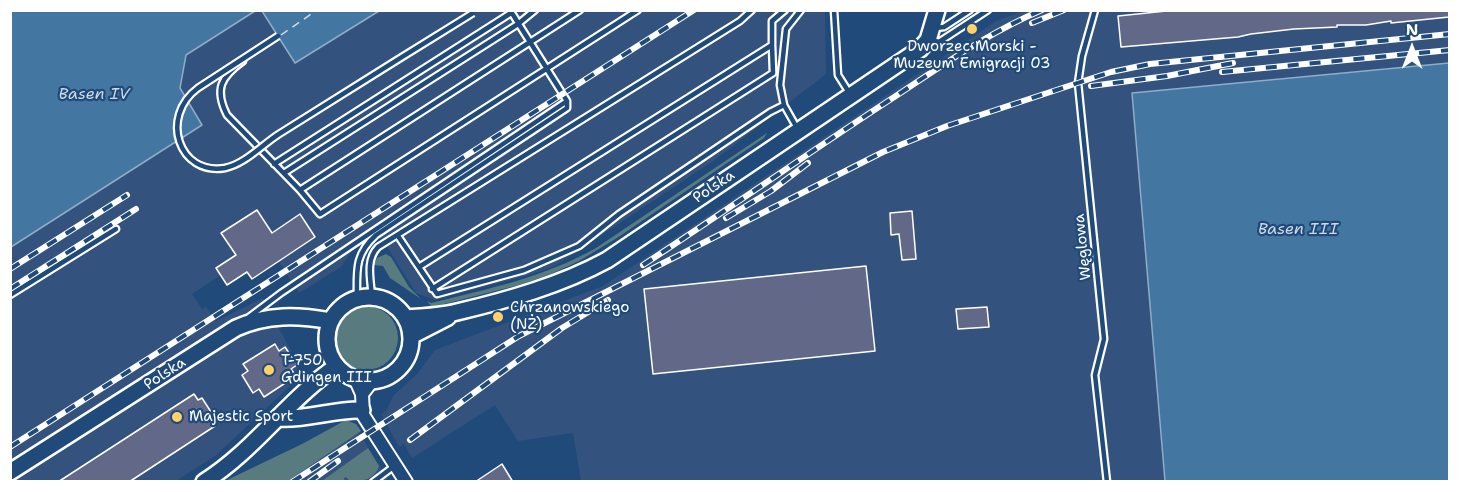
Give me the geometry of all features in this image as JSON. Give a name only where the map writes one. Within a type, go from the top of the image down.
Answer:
[{"type":"highway","points":[[930,34],[937,11]]},
{"type":"highway","name":"Polska","points":[[406,318],[455,313],[560,282],[607,260],[920,49],[930,34]]},
{"type":"highway","points":[[365,298],[386,300],[406,318],[411,336],[410,349],[405,361],[396,371],[385,378],[372,381],[347,375],[337,366],[327,342],[328,331],[331,321],[347,303],[365,298]]},
{"type":"highway","name":"Polska","points":[[411,336],[455,313]]},
{"type":"highway","name":"Polska","points":[[10,472],[226,334],[252,321],[280,315],[306,316],[331,321]]},
{"type":"highway","points":[[204,482],[241,455],[316,380],[337,366]]},
{"type":"highway","points":[[279,417],[293,419],[335,411],[362,402]]},
{"type":"street","points":[[355,378],[363,415],[406,482]]},
{"type":"street","points":[[362,402],[372,381]]},
{"type":"lane","points":[[284,173],[518,24],[535,10]]},
{"type":"lane","points":[[300,190],[580,10]]},
{"type":"lane","points":[[475,12],[276,136],[236,164],[227,168],[205,166],[196,161],[181,145],[176,124],[182,104],[198,88],[278,36],[225,77],[220,90],[223,106],[227,115],[274,164],[300,190],[320,214],[638,10]]},
{"type":"lane","points":[[365,298],[371,256],[378,248],[740,21],[752,10]]},
{"type":"lane","points":[[432,289],[773,73],[772,21],[785,10]]},
{"type":"lane","points":[[799,130],[784,105],[780,85],[786,28],[801,10]]},
{"type":"lane","points":[[834,10],[838,75],[850,96]]},
{"type":"lane","points":[[970,10],[930,34],[939,42],[988,10]]},
{"type":"lane","name":"Węglowa","points":[[1095,10],[1082,56],[1078,83],[1104,339],[1095,375],[1107,482]]},
{"type":"lane","points":[[274,164],[511,12],[567,101],[567,108],[386,227],[369,241],[358,261],[365,298]]},
{"type":"lane","points":[[418,267],[772,45]]},
{"type":"lane","points":[[226,334],[281,293],[567,101]]},
{"type":"lane","points":[[398,237],[437,294],[524,270],[579,246],[619,214],[770,112],[784,105]]},
{"type":"lane","points":[[10,295],[116,229]]},
{"type":"lane","points":[[373,482],[396,465]]},
{"type":"shaded area","points":[[255,11],[262,11],[295,63],[379,11],[825,11],[826,74],[712,162],[553,267],[435,300],[416,293],[376,229],[357,243],[341,267],[299,293],[279,262],[252,279],[247,272],[227,285],[221,275],[192,294],[202,309],[206,307],[216,321],[263,298],[303,374],[215,456],[176,481],[11,482],[11,247],[202,125],[180,88],[186,55]]},
{"type":"shaded area","points":[[1023,11],[1449,11],[1449,63],[1132,93],[1165,481],[581,481],[573,433],[518,441],[495,405],[412,458],[404,444],[399,447],[381,414],[386,411],[393,396],[417,374],[435,350],[603,286],[996,21]]},
{"type":"shaded area","points":[[346,420],[353,423],[389,481],[237,482]]},
{"type":"green space","points":[[767,133],[764,138],[617,238],[579,261],[523,284],[432,307],[427,301],[431,303],[516,281],[577,258],[596,248]]},
{"type":"green space","points":[[386,254],[391,257],[409,287],[421,299],[390,278],[383,266],[374,265],[377,258]]},
{"type":"green space","points":[[366,306],[384,312],[392,320],[398,338],[392,356],[384,364],[366,370],[348,364],[340,356],[334,338],[340,320],[348,312]]},
{"type":"green space","points":[[346,420],[356,424],[361,431],[288,481],[225,481],[302,444]]},
{"type":"green space","points":[[368,448],[379,466],[371,477],[359,481],[350,481],[346,477],[344,481],[322,481]]},
{"type":"water","name":"Basen IV","points":[[11,11],[255,11],[186,55],[180,88],[202,125],[11,247]]},
{"type":"water","points":[[262,11],[379,11],[295,63]]},
{"type":"water","name":"Basen III","points":[[1449,63],[1449,481],[1165,481],[1132,93]]},
{"type":"building","points":[[1176,10],[1449,10],[1449,17],[1366,25],[1337,25],[1337,27],[1294,29],[1238,37],[1121,47],[1118,16]]},
{"type":"building","points":[[257,210],[272,233],[300,214],[315,237],[252,279],[247,272],[227,285],[216,268],[236,255],[221,233]]},
{"type":"building","points":[[912,211],[916,259],[902,260],[899,234],[891,235],[890,213]]},
{"type":"building","points":[[866,266],[875,351],[653,374],[644,289]]},
{"type":"building","points":[[987,307],[989,327],[958,329],[956,309]]},
{"type":"building","name":"T-750 Gdingen III","points":[[275,344],[279,351],[285,347],[297,365],[291,369],[296,376],[264,397],[259,389],[253,393],[242,375],[248,371],[243,364]]},
{"type":"building","points":[[194,394],[198,400],[202,398],[211,412],[207,414],[215,426],[129,482],[58,482]]},
{"type":"building","points":[[502,464],[513,482],[475,482]]},
{"type":"ferry route","points":[[281,35],[317,10]]},
{"type":"railway","points":[[10,447],[694,10]]},
{"type":"railway","points":[[643,265],[961,53],[1042,10]]},
{"type":"railway","points":[[1032,23],[1064,10]]},
{"type":"railway","points":[[292,482],[519,336],[883,152],[947,126],[1111,72],[1150,64],[1450,34]]},
{"type":"railway","points":[[1222,72],[1450,50]]},
{"type":"railway","points":[[1091,86],[1167,76],[1233,63]]},
{"type":"railway","points":[[726,218],[771,191],[808,163]]},
{"type":"railway","points":[[10,269],[127,195]]},
{"type":"railway","points":[[10,289],[136,209]]},
{"type":"railway","points":[[410,440],[562,328],[608,300]]},
{"type":"railway","points":[[309,482],[338,461]]},
{"type":"place","name":"Dworzec Morski - Muzeum Emigracji 03","points":[[972,29]]},
{"type":"place","name":"Chrzanowskiego (NŻ)","points":[[498,317]]},
{"type":"place","name":"T-750 Gdingen III","points":[[269,370]]},
{"type":"place","name":"Majestic Sport","points":[[177,417]]}]
